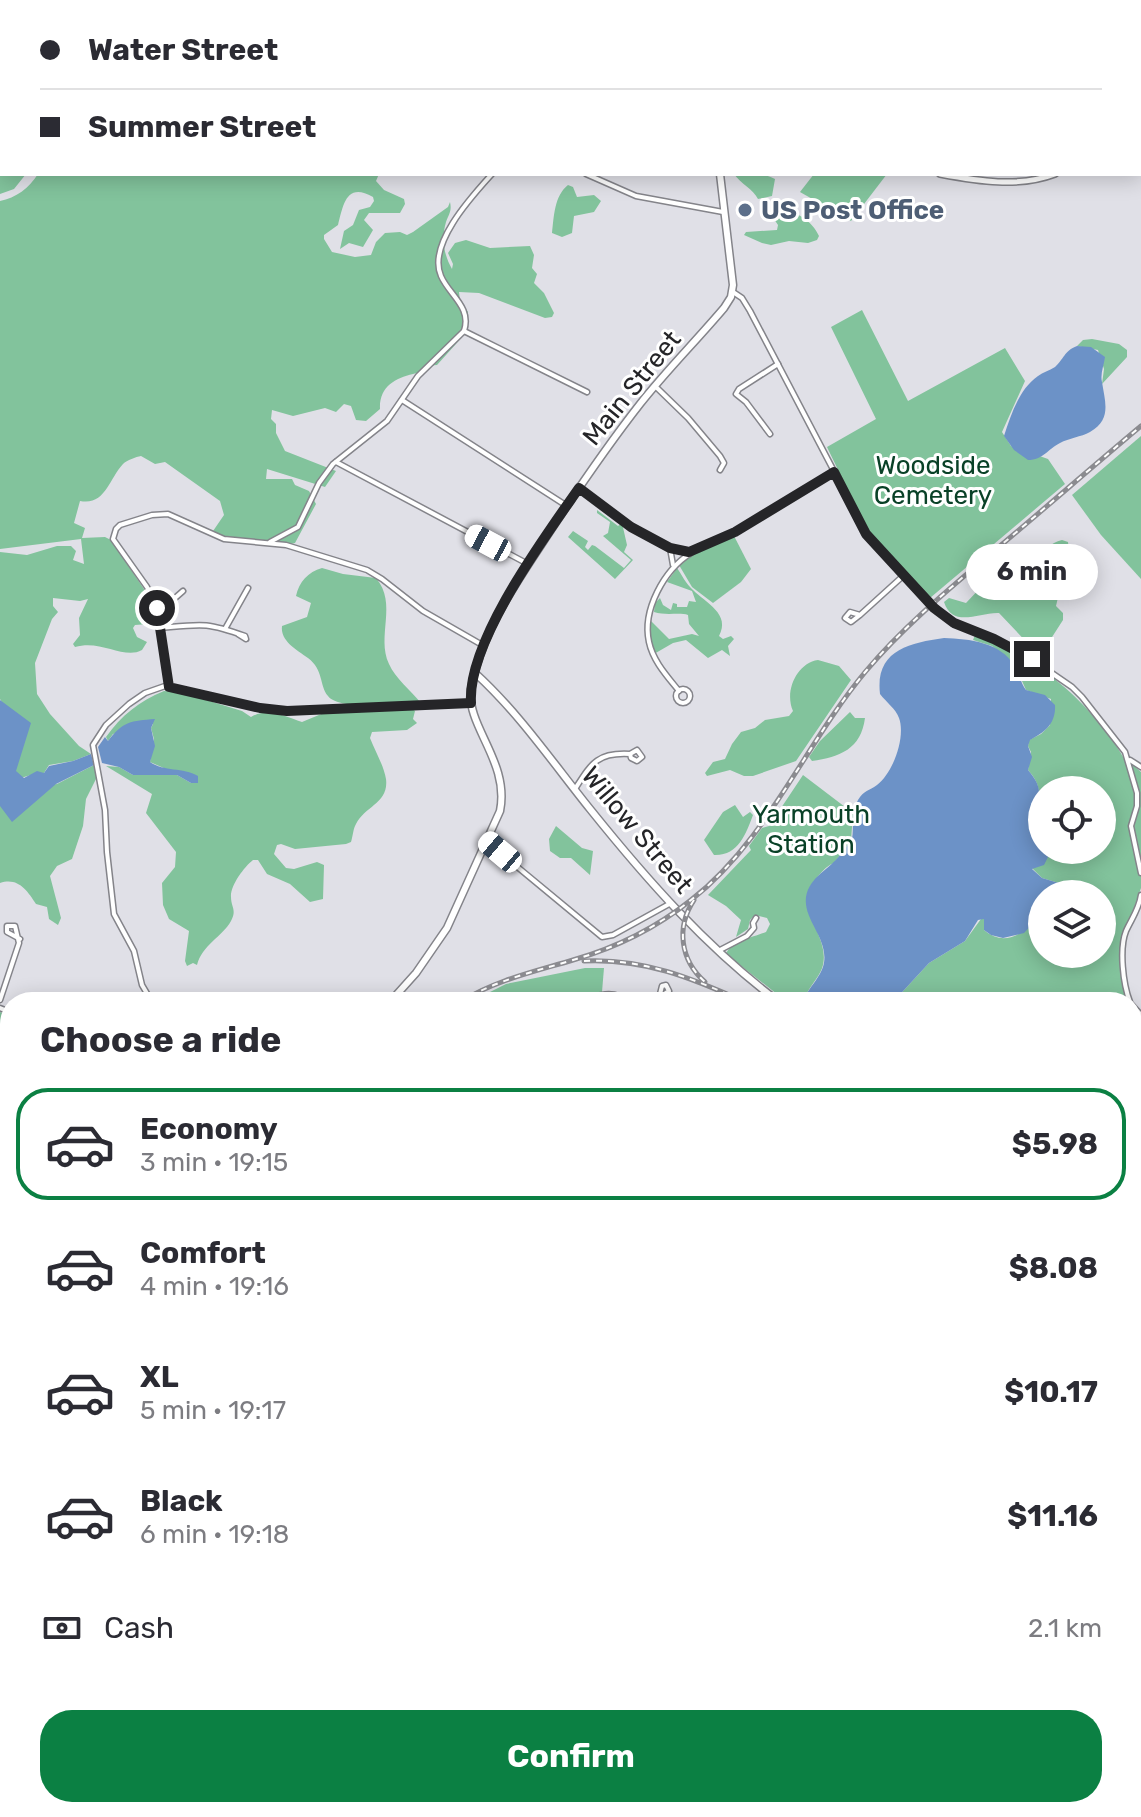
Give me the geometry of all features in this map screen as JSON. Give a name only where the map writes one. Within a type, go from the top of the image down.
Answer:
[{"type":"main road","points":[[720,176],[733,292]]},
{"type":"main road","name":"Main Street","points":[[471,703],[475,673],[484,646],[528,564],[579,488],[655,386],[724,308],[733,292]]},
{"type":"main road","name":"Willow Street","points":[[475,673],[505,703],[623,849],[671,903],[718,952],[767,992]]},
{"type":"main road","points":[[398,992],[447,928],[500,811],[501,789],[493,755],[471,703]]},
{"type":"street","points":[[268,543],[287,535],[303,521],[319,483],[335,462],[385,423],[418,376],[464,331],[464,313],[441,275],[439,262],[458,213],[490,176]]},
{"type":"street","points":[[591,176],[636,196],[667,204],[726,212]]},
{"type":"street","points":[[953,176],[1022,182],[1047,176]]},
{"type":"street","points":[[733,292],[744,301],[866,534],[947,619],[1024,654],[1063,680],[1082,697],[1128,759],[1137,793],[1131,826],[1141,873]]},
{"type":"street","points":[[464,331],[587,392]]},
{"type":"street","points":[[770,434],[746,402],[736,394],[778,364]]},
{"type":"street","points":[[655,386],[688,418],[720,456],[724,463],[720,470]]},
{"type":"street","points":[[402,400],[567,506]]},
{"type":"street","points":[[335,462],[528,564]]},
{"type":"street","points":[[679,691],[657,663],[648,640],[657,592],[673,568],[693,552],[735,532],[834,472]]},
{"type":"street","points":[[579,488],[622,521],[670,548],[693,552]]},
{"type":"street","points":[[169,687],[158,613],[150,593],[113,539],[120,525],[164,514],[224,539],[286,545],[377,575],[423,611],[484,646]]},
{"type":"street","points":[[286,545],[287,535]]},
{"type":"street","points":[[670,548],[673,568]]},
{"type":"street","points":[[860,615],[904,576]]},
{"type":"street","points":[[225,629],[248,588]]},
{"type":"street","points":[[158,613],[183,591]]},
{"type":"street","points":[[161,628],[199,623],[238,634]]},
{"type":"street","points":[[146,992],[134,951],[114,914],[105,810],[92,750],[101,731],[129,704],[151,690],[169,687],[260,708],[287,711],[471,703]]},
{"type":"street","points":[[575,789],[595,761],[613,753],[630,754]]},
{"type":"street","points":[[1128,759],[1141,767]]},
{"type":"street","points":[[486,841],[595,934],[605,938],[671,903]]},
{"type":"street","points":[[1128,992],[1125,933],[1139,907],[1141,895]]},
{"type":"street","points":[[718,952],[755,929],[756,918]]},
{"type":"street","points":[[3,992],[20,939]]},
{"type":"green space","points":[[0,176],[24,176],[14,189],[0,194]]},
{"type":"green space","points":[[37,176],[378,176],[376,181],[384,190],[404,199],[400,213],[369,213],[364,220],[373,230],[363,247],[349,243],[340,249],[344,231],[353,225],[359,210],[370,207],[374,201],[373,197],[364,193],[351,194],[344,204],[338,225],[324,235],[332,252],[355,257],[371,255],[376,242],[385,233],[407,235],[448,207],[450,202],[444,241],[452,269],[448,253],[455,243],[466,240],[490,248],[530,246],[534,255],[532,268],[537,274],[534,283],[544,293],[554,313],[552,317],[545,318],[479,293],[459,292],[460,301],[468,312],[462,328],[464,335],[437,365],[389,385],[382,395],[380,409],[366,421],[356,420],[351,406],[344,404],[336,412],[325,408],[293,416],[272,410],[271,419],[276,424],[276,433],[285,451],[336,471],[325,487],[267,469],[266,479],[292,479],[295,485],[309,491],[316,504],[295,543],[280,546],[211,534],[224,515],[220,501],[165,462],[155,464],[141,456],[123,464],[101,495],[80,501],[74,523],[85,528],[82,538],[105,537],[111,540],[146,592],[155,616],[136,611],[148,624],[133,628],[137,637],[147,642],[142,650],[128,653],[94,646],[75,647],[73,644],[80,635],[79,618],[88,599],[53,598],[53,606],[58,612],[52,619],[35,663],[37,694],[50,714],[79,746],[91,754],[49,765],[44,773],[10,781],[8,712],[0,699],[0,552],[27,555],[57,546],[71,546],[76,551],[73,560],[84,564],[81,539],[0,549],[0,201],[22,192]]},
{"type":"green space","points":[[736,176],[775,179],[772,196],[758,199]]},
{"type":"green space","points":[[812,176],[885,176],[851,221],[800,192]]},
{"type":"green space","points":[[568,185],[573,187],[577,197],[594,195],[601,201],[594,212],[574,216],[572,233],[562,237],[552,233],[553,220],[557,201]]},
{"type":"green space","points":[[781,210],[793,212],[808,221],[819,236],[817,240],[771,245],[744,235],[746,232],[777,230],[778,225],[772,216]]},
{"type":"green space","name":"Woodside Cemetery","points":[[862,310],[908,401],[1005,348],[1025,381],[1002,432],[1011,446],[1048,459],[1065,484],[930,598],[867,530],[827,447],[876,419],[831,327]]},
{"type":"green space","points":[[1083,340],[1119,344],[1127,350],[1127,357],[1102,384],[1104,369],[1098,350],[1077,346]]},
{"type":"green space","points":[[1141,436],[1141,579],[1101,535],[1072,495]]},
{"type":"green space","points":[[597,510],[618,526],[622,523],[627,545],[624,552],[633,560],[615,579],[568,537],[573,531],[588,541],[585,547],[588,550],[595,546],[624,568],[631,560],[603,536],[608,533],[610,522]]},
{"type":"green space","points":[[733,534],[751,569],[741,582],[713,603],[692,587],[679,565],[703,548]]},
{"type":"green space","points":[[1062,540],[1068,542],[1069,561],[1056,606],[1063,613],[1063,620],[1045,648],[1033,649],[999,613],[960,617],[948,610],[944,602],[949,598],[966,603],[983,585],[1012,589],[1046,548]]},
{"type":"green space","points":[[322,568],[376,578],[385,598],[385,642],[389,664],[421,703],[372,706],[334,701],[325,692],[313,663],[286,641],[282,626],[307,617],[311,603],[296,596],[299,586],[308,575]]},
{"type":"green space","points":[[677,568],[691,588],[719,615],[722,628],[719,636],[734,639],[728,646],[730,656],[722,650],[708,658],[686,640],[673,643],[654,654],[650,638],[651,621],[669,639],[692,634],[699,636],[689,624],[688,615],[654,612],[655,603],[660,598],[663,605],[671,610],[673,603],[677,607],[687,607],[689,601],[696,602],[692,591],[667,582]]},
{"type":"green space","points":[[975,635],[1028,661],[1073,694],[1100,724],[1127,765],[1133,765],[1141,772],[1141,888],[1122,942],[1124,992],[902,992],[929,963],[965,941],[981,919],[984,919],[984,930],[1000,938],[1016,936],[1028,928],[1028,968],[1116,968],[1116,880],[1049,880],[1032,868],[1037,864],[1116,864],[1116,776],[1032,776],[1028,770],[1029,740],[1050,725],[1051,699],[1026,690],[1014,663],[992,646],[973,640]]},
{"type":"green space","points":[[818,660],[839,666],[851,680],[796,761],[753,776],[730,770],[707,776],[705,773],[713,762],[725,759],[741,732],[755,728],[765,720],[789,716],[793,711],[790,695],[794,679],[804,666]]},
{"type":"green space","points":[[164,691],[180,692],[242,711],[251,717],[270,713],[302,722],[331,710],[360,712],[410,707],[415,711],[413,719],[417,723],[407,730],[372,732],[370,738],[383,769],[386,787],[380,799],[356,824],[351,842],[295,849],[277,845],[274,854],[286,868],[294,869],[317,862],[324,865],[323,899],[310,902],[290,884],[267,874],[258,860],[253,860],[233,888],[234,914],[231,921],[203,952],[197,965],[187,966],[185,961],[189,931],[169,919],[163,905],[162,883],[175,867],[176,852],[146,813],[152,794],[106,766],[119,767],[133,775],[177,775],[191,783],[198,783],[150,762],[153,724],[113,734],[108,741],[106,737],[131,710]]},
{"type":"green space","points":[[850,712],[855,718],[865,718],[863,729],[854,744],[840,754],[812,761],[809,757],[820,741]]},
{"type":"green space","points":[[94,765],[97,777],[86,799],[83,826],[72,859],[57,866],[50,876],[61,918],[58,925],[49,919],[47,907],[36,904],[17,883],[0,883],[0,797],[25,788],[57,784]]},
{"type":"green space","name":"Yarmouth Station","points":[[803,775],[853,813],[851,841],[809,890],[809,911],[824,954],[822,968],[808,992],[774,992],[726,954],[738,943],[766,932],[770,924],[767,918],[755,915],[748,929],[736,937],[741,920],[708,895],[751,850],[749,846],[762,828],[769,826]]},
{"type":"green space","points":[[735,805],[743,817],[750,812],[753,815],[735,848],[714,855],[704,840],[723,812]]},
{"type":"green space","points":[[556,826],[582,848],[593,851],[590,875],[571,858],[560,858],[550,851],[549,839]]},
{"type":"green space","points":[[585,968],[604,968],[602,992],[490,992],[506,984]]},
{"type":"water","points":[[1077,346],[1091,347],[1105,357],[1101,376],[1105,403],[1102,422],[1090,432],[1064,441],[1042,456],[1028,460],[1014,450],[1004,436],[1013,411],[1031,381],[1055,367]]},
{"type":"water","points":[[944,638],[974,641],[993,647],[1009,658],[1026,690],[1045,695],[1055,705],[1051,722],[1030,740],[1028,746],[1032,757],[1028,770],[1032,776],[1028,776],[1028,864],[1044,864],[1032,869],[1049,880],[1028,880],[1028,929],[1024,933],[1003,938],[991,935],[984,930],[984,919],[978,920],[965,941],[929,963],[902,992],[808,992],[822,970],[824,957],[806,906],[808,890],[851,841],[858,800],[883,779],[893,764],[901,726],[899,718],[880,694],[880,679],[889,659],[907,647]]},
{"type":"water","points":[[0,700],[31,723],[16,771],[24,778],[37,771],[44,773],[49,766],[91,754],[94,765],[56,784],[12,822],[0,806]]},
{"type":"water","points":[[155,719],[151,728],[155,746],[150,762],[192,773],[198,776],[198,783],[191,783],[177,775],[133,775],[119,767],[102,763],[98,747],[105,737],[108,741],[128,723]]},
{"type":"railway","points":[[478,992],[620,943],[664,920],[691,900],[718,876],[764,821],[844,700],[881,654],[944,594],[1141,426]]},
{"type":"railway","points":[[694,900],[685,921],[683,943],[690,964],[705,982]]},
{"type":"railway","points":[[584,961],[647,966],[722,992]]},
{"type":"place","name":"US Post Office","points":[[745,210]]},
{"type":"route","points":[[157,608],[169,687],[260,708],[287,711],[471,703],[471,689],[481,651],[506,601],[579,488],[631,527],[670,548],[693,552],[735,532],[834,472],[866,534],[934,608],[954,623],[1032,659]]}]
